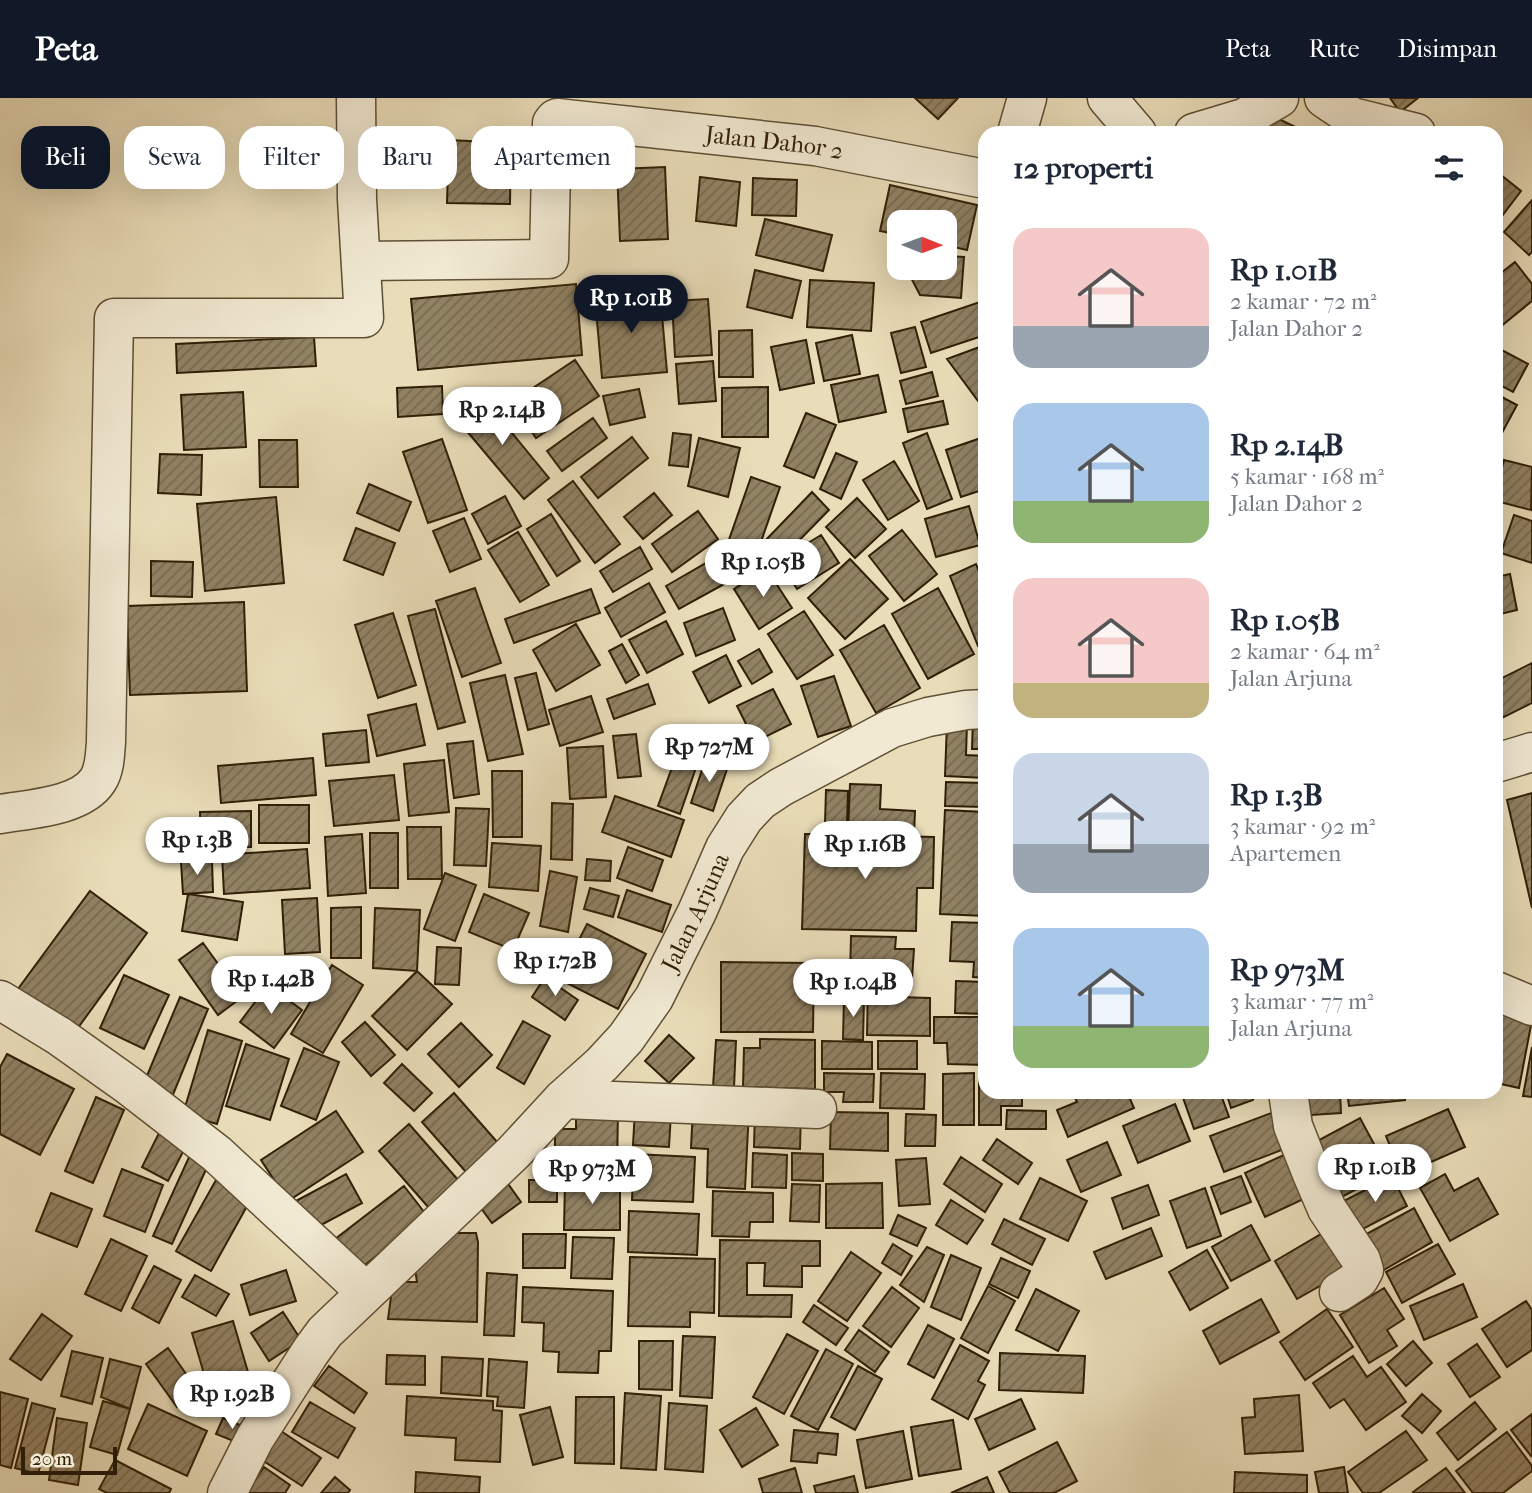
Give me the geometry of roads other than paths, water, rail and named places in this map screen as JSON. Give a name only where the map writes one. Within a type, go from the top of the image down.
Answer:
[{"type":"street","points":[[0,814],[77,797],[98,780],[104,762],[114,318],[364,318],[356,98]]},
{"type":"street","points":[[1019,126],[1027,98]]},
{"type":"street","points":[[1107,98],[1131,126]]},
{"type":"street","points":[[1217,126],[1244,118],[1279,98]]},
{"type":"street","points":[[1324,98],[1352,117],[1388,126]]},
{"type":"street","name":"Jalan Dahor 2","points":[[361,261],[549,259],[552,123],[561,117],[815,146],[978,178]]},
{"type":"street","name":"Jalan Arjuna","points":[[230,1491],[255,1438],[325,1332],[514,1152],[626,1038],[654,998],[725,848],[744,818],[781,787],[892,728],[928,717],[978,709]]},
{"type":"street","points":[[1503,762],[1532,752]]},
{"type":"street","points":[[1503,994],[1532,1006]]},
{"type":"street","points":[[0,1000],[59,1036],[217,1154],[366,1292]]},
{"type":"street","points":[[564,1099],[817,1109]]},
{"type":"street","points":[[1289,1099],[1293,1126],[1312,1174],[1328,1209],[1361,1260],[1364,1270],[1359,1279],[1339,1292]]}]
